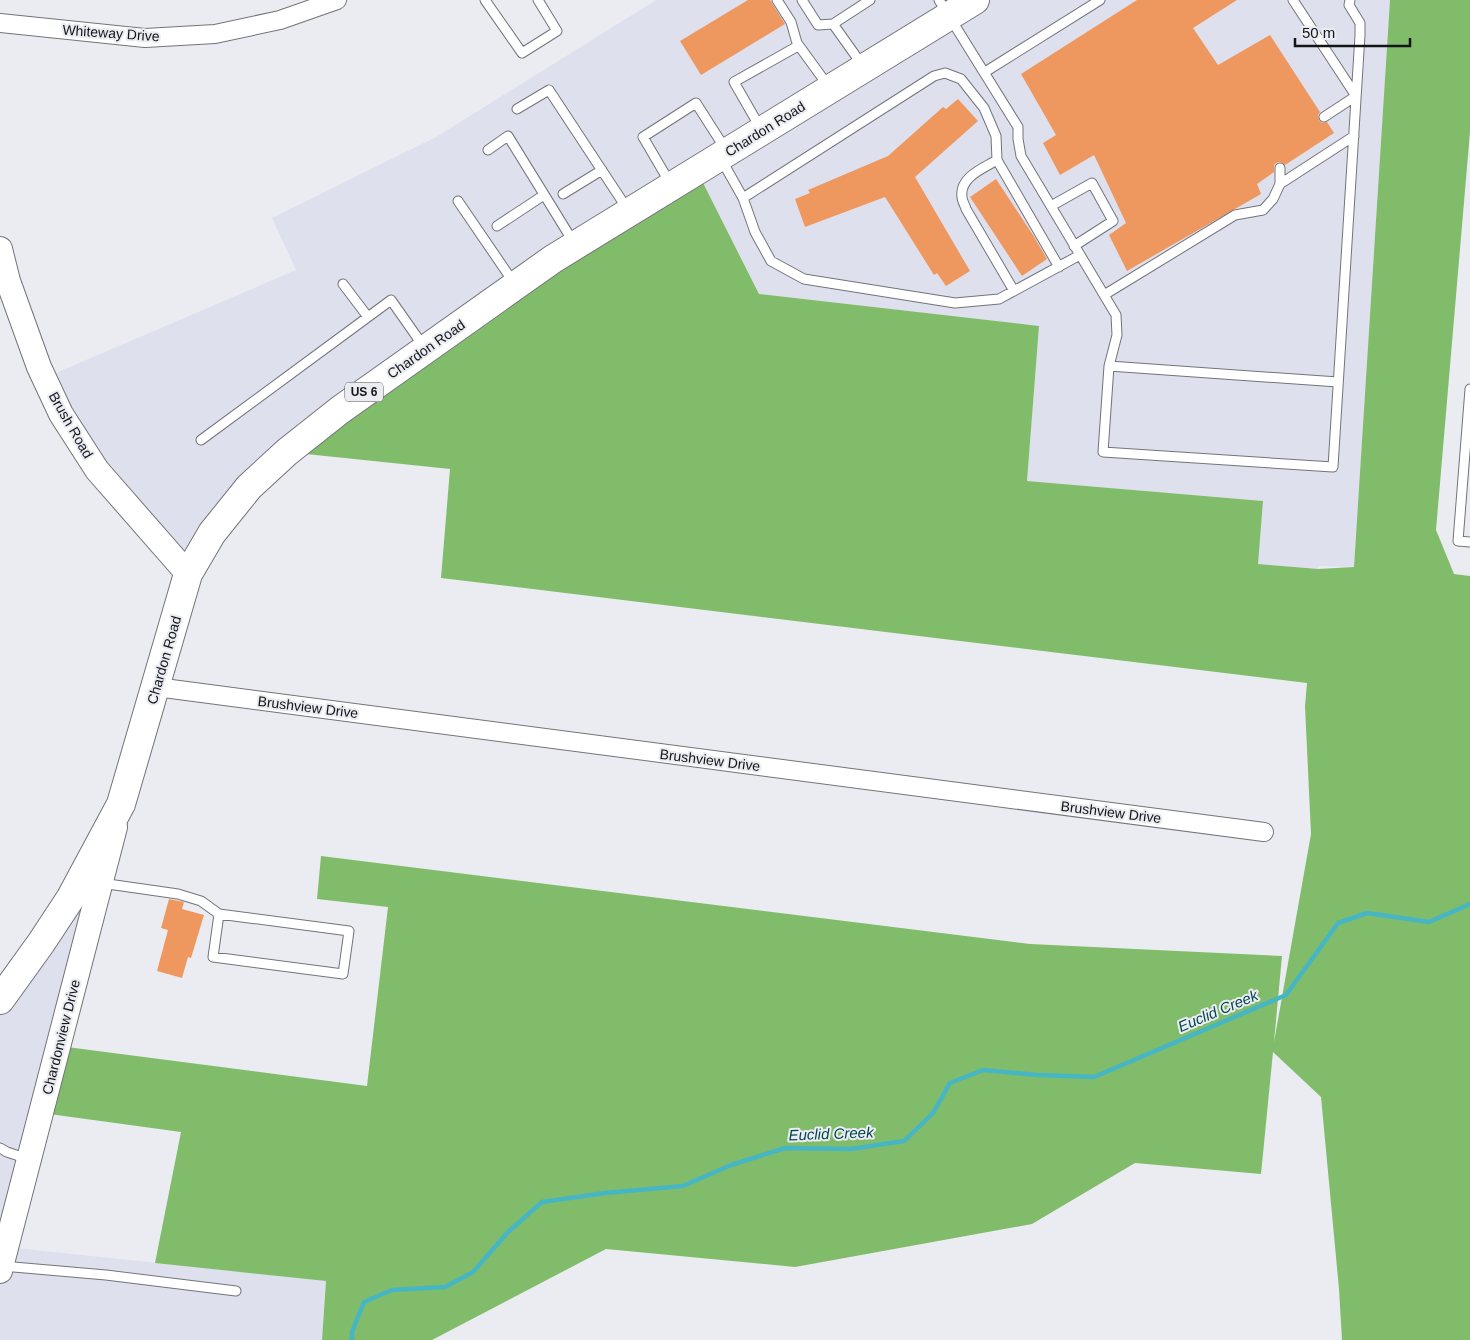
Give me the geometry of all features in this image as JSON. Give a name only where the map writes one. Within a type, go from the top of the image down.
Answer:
[{"type":"main road","name":"Chardon Road","points":[[0,1000],[42,943],[70,899],[121,804],[188,574],[212,533],[249,487],[287,452],[340,410],[516,285],[576,245],[864,68],[944,8],[975,0]]},
{"type":"street","name":"Whiteway Drive","points":[[0,23],[145,38],[215,34],[280,20],[337,0]]},
{"type":"street","name":"Brush Road","points":[[0,249],[8,281],[39,367],[61,414],[97,470],[188,574]]},
{"type":"street","name":"Brushview Drive","points":[[156,687],[1264,832]]},
{"type":"street","name":"Chardonview Drive","points":[[2,1256],[30,1159],[121,804]]},
{"type":"lane","points":[[485,0],[522,53],[557,31],[538,0]]},
{"type":"lane","points":[[777,0],[791,22],[798,46],[830,89]]},
{"type":"lane","points":[[802,0],[818,25],[833,24],[870,0]]},
{"type":"lane","points":[[985,72],[1100,0]]},
{"type":"lane","points":[[1293,0],[1356,96]]},
{"type":"lane","points":[[944,8],[1018,126],[1021,156],[1116,315],[1117,335],[1110,366],[1103,452],[1333,467],[1360,23],[1348,2]]},
{"type":"lane","points":[[833,24],[864,68]]},
{"type":"lane","points":[[762,131],[734,82],[798,46]]},
{"type":"lane","points":[[743,198],[934,76],[945,73],[961,78],[984,108],[996,136],[997,160],[1059,266]]},
{"type":"lane","points":[[517,108],[549,90],[630,212]]},
{"type":"lane","points":[[1324,117],[1356,96]]},
{"type":"lane","points":[[672,186],[643,137],[696,103],[724,154],[755,232],[770,262],[804,279],[955,303],[999,299],[1080,255]]},
{"type":"lane","points":[[488,150],[508,136],[576,245]]},
{"type":"lane","points":[[1280,184],[1354,136]]},
{"type":"lane","points":[[997,160],[971,176],[963,186],[962,197],[966,209],[1014,291]]},
{"type":"lane","points":[[1104,295],[1236,215],[1263,210],[1273,200],[1280,184],[1280,168]]},
{"type":"lane","points":[[563,194],[602,170]]},
{"type":"lane","points":[[1051,206],[1092,183],[1114,221],[1074,246]]},
{"type":"lane","points":[[497,226],[544,195]]},
{"type":"lane","points":[[458,201],[516,285]]},
{"type":"lane","points":[[343,284],[368,317]]},
{"type":"lane","points":[[201,440],[391,300],[425,349]]},
{"type":"lane","points":[[1110,366],[1338,382]]},
{"type":"lane","points":[[1470,389],[1467,458],[1458,541],[1470,542]]},
{"type":"lane","points":[[101,883],[178,894],[201,901],[219,914],[349,931],[343,974],[213,957],[219,914]]},
{"type":"lane","points":[[0,1148],[30,1159]]},
{"type":"lane","points":[[2,1256],[106,1275],[236,1291]]},
{"type":"shaded area","points":[[656,0],[1390,0],[1354,567],[1319,566],[1318,569],[1257,564],[1263,501],[1027,481],[1039,326],[759,294],[697,171],[287,452],[188,574],[97,470],[44,378],[296,270],[272,218],[436,137]]},
{"type":"shaded area","points":[[121,804],[7,1247],[326,1281],[322,1340],[0,1340],[0,1000]]},
{"type":"green space","points":[[1390,0],[1470,0],[1470,132],[1436,530],[1454,574],[1470,576],[1470,1340],[1342,1340],[1321,1097],[1273,1052],[1261,1174],[1135,1163],[1032,1224],[795,1267],[606,1249],[432,1340],[322,1340],[326,1281],[155,1263],[181,1132],[42,1113],[59,1046],[367,1086],[388,907],[317,899],[321,856],[1030,944],[1282,956],[1274,1042],[1311,834],[1305,706],[1307,683],[441,578],[450,469],[287,452],[697,171],[759,294],[1039,326],[1027,481],[1263,501],[1258,564],[1318,569],[1354,567]]},
{"type":"building","points":[[748,0],[770,0],[785,24],[701,75],[680,41]]},
{"type":"building","points":[[1137,0],[1237,0],[1193,28],[1218,65],[1270,35],[1320,112],[1318,115],[1319,120],[1322,123],[1327,122],[1334,133],[1285,165],[1280,162],[1276,163],[1274,165],[1274,172],[1257,184],[1261,194],[1127,271],[1109,235],[1126,223],[1094,155],[1060,175],[1043,143],[1056,135],[1021,74]]},
{"type":"building","points":[[958,99],[978,121],[915,177],[970,271],[946,286],[937,273],[934,275],[885,197],[805,227],[795,199],[810,193],[808,190],[888,156],[943,107],[946,109]]},
{"type":"building","points":[[996,179],[1047,259],[1022,276],[970,197]]},
{"type":"building","points":[[169,899],[184,902],[182,909],[204,915],[191,958],[188,957],[182,978],[157,971],[168,930],[161,928]]},
{"type":"waterway","name":"Euclid Creek","points":[[352,1340],[352,1332],[364,1302],[392,1290],[445,1287],[473,1272],[508,1232],[542,1202],[605,1193],[683,1186],[731,1165],[785,1148],[851,1149],[904,1141],[933,1113],[950,1083],[983,1070],[1037,1075],[1094,1077],[1286,995],[1338,923],[1367,913],[1429,922],[1470,904]]}]
